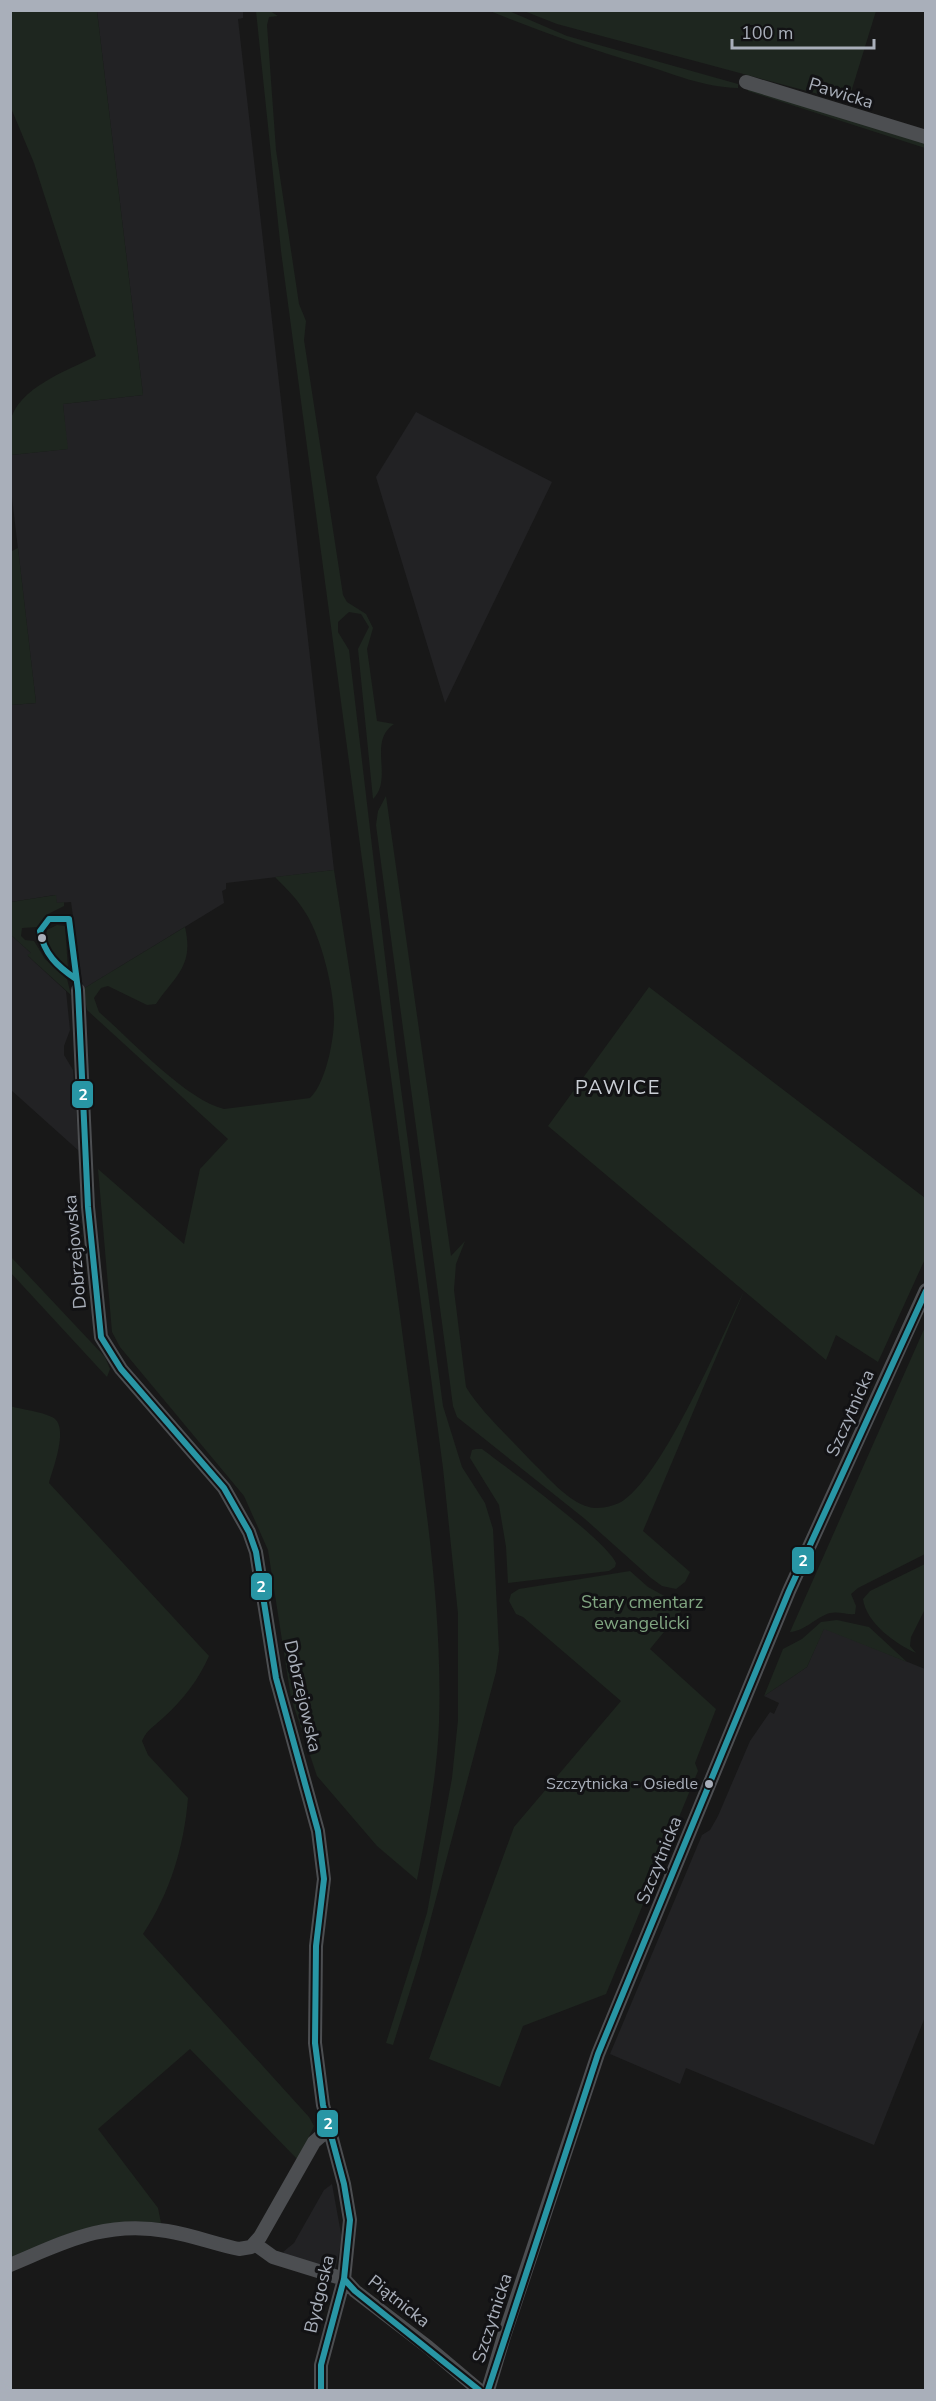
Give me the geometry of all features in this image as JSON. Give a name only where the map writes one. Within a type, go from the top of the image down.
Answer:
[{"type":"street","name":"Pawicka","points":[[746,82],[926,137]]},
{"type":"street","name":"Dobrzejowska","points":[[78,990],[88,1207],[101,1337],[121,1369],[224,1488],[249,1532],[256,1552],[276,1678],[318,1831],[323,1870],[316,1946],[315,2043],[323,2105],[348,2204]]},
{"type":"street","name":"Szczytnicka","points":[[488,2391],[504,2336],[598,2054],[789,1591],[926,1290]]},
{"type":"street","points":[[10,2265],[70,2238],[111,2230],[165,2230],[239,2249],[255,2244],[314,2142],[329,2129]]},
{"type":"street","name":"Bydgoska","points":[[321,2391],[321,2365],[344,2279],[350,2220],[348,2204]]},
{"type":"street","name":"Piątnicka","points":[[255,2244],[273,2257],[344,2279],[355,2291],[429,2347],[479,2391]]},
{"type":"shaded area","points":[[97,11],[243,11],[243,18],[238,19],[334,870],[226,883],[226,889],[222,891],[224,903],[83,989],[71,902],[57,903],[55,895],[11,902],[11,705],[36,703],[11,489],[11,455],[67,449],[63,404],[143,395]]},
{"type":"shaded area","points":[[416,412],[552,482],[445,703],[376,477]]},
{"type":"shaded area","points":[[11,935],[32,954],[28,956],[66,991],[70,1030],[64,1046],[64,1055],[73,1070],[79,1151],[11,1090]]},
{"type":"shaded area","points":[[824,1628],[925,1669],[925,2017],[874,2145],[686,2068],[680,2084],[610,2054],[702,1835],[710,1830],[718,1816],[750,1741],[770,1712],[774,1714],[779,1703],[764,1696],[807,1667]]},
{"type":"shaded area","points":[[332,2184],[342,2239],[335,2271],[292,2260],[283,2252],[294,2243],[324,2190]]},
{"type":"green space","points":[[10,11],[97,11],[143,395],[63,404],[68,449],[11,455],[10,423],[14,411],[22,400],[45,382],[96,356],[34,163],[11,108]]},
{"type":"green space","points":[[256,11],[270,11],[278,16],[269,17],[267,25],[276,150],[299,304],[306,321],[304,340],[343,595],[347,602],[366,614],[373,628],[367,649],[377,721],[394,724],[382,740],[381,781],[379,790],[373,799],[358,649],[369,627],[361,614],[349,612],[338,622],[338,632],[349,650],[396,1051],[443,1406],[462,1467],[485,1503],[493,1529],[499,1651],[496,1672],[420,1959],[393,2045],[386,2043],[427,1913],[452,1778],[458,1720],[458,1614],[443,1468],[281,251]]},
{"type":"green space","points":[[490,11],[509,11],[567,36],[738,84],[738,88],[688,79],[546,33]]},
{"type":"green space","points":[[524,11],[876,11],[848,102],[557,24]]},
{"type":"green space","points":[[748,86],[925,142],[925,148],[748,91]]},
{"type":"green space","points":[[18,548],[36,703],[11,705],[10,552]]},
{"type":"green space","points":[[386,796],[451,1256],[465,1241],[456,1264],[454,1290],[466,1387],[479,1406],[551,1481],[573,1500],[593,1508],[616,1504],[624,1500],[640,1485],[674,1434],[744,1291],[643,1531],[690,1572],[685,1582],[676,1589],[662,1586],[651,1578],[585,1519],[457,1417],[453,1406],[376,825],[378,811]]},
{"type":"green space","points":[[334,870],[372,1116],[425,1496],[435,1587],[439,1678],[438,1743],[431,1802],[417,1880],[377,1846],[317,1776],[291,1698],[268,1550],[244,1496],[120,1347],[112,1332],[98,1169],[184,1244],[200,1169],[228,1139],[87,1010],[83,989],[185,927],[187,951],[185,961],[156,1004],[147,1005],[108,986],[101,988],[94,998],[99,1012],[176,1081],[209,1103],[224,1109],[310,1098],[321,1082],[331,1047],[334,1015],[331,990],[321,947],[311,922],[287,889],[275,877]]},
{"type":"green space","points":[[56,895],[57,903],[64,902],[64,906],[46,915],[37,927],[22,928],[21,936],[25,940],[34,941],[45,959],[67,979],[71,995],[27,955],[31,953],[11,935],[11,902]]},
{"type":"green space","points":[[57,925],[65,926],[68,968],[54,957],[48,948],[47,930]]},
{"type":"green space","points":[[649,987],[925,1198],[925,1259],[878,1362],[836,1335],[826,1360],[548,1126]]},
{"type":"green space","points":[[11,1257],[105,1357],[110,1369],[107,1377],[11,1273]]},
{"type":"green space","points":[[925,1327],[925,1554],[858,1588],[851,1594],[856,1606],[855,1614],[830,1613],[801,1629],[790,1632]]},
{"type":"green space","points":[[10,1406],[47,1415],[57,1422],[60,1429],[59,1447],[49,1483],[209,1656],[184,1696],[142,1741],[148,1755],[188,1798],[183,1834],[174,1869],[161,1902],[143,1934],[309,2117],[314,2126],[298,2160],[190,2049],[98,2129],[158,2208],[161,2223],[119,2223],[83,2229],[11,2259]]},
{"type":"green space","points":[[482,1449],[576,1522],[609,1553],[616,1563],[615,1567],[609,1571],[508,1583],[506,1547],[499,1505],[470,1458],[472,1450]]},
{"type":"green space","points":[[925,1564],[925,1609],[911,1637],[910,1646],[916,1653],[883,1632],[865,1608],[863,1599],[870,1591]]},
{"type":"green space","name":"Stary cmentarz ewangelicki","points":[[630,1571],[648,1587],[668,1598],[682,1610],[650,1649],[716,1709],[695,1763],[698,1771],[606,1994],[523,2026],[500,2087],[429,2059],[514,1827],[621,1701],[523,1617],[516,1614],[509,1601],[511,1594],[519,1589]]},
{"type":"green space","points":[[837,1620],[869,1627],[907,1662],[824,1629],[807,1667],[764,1696],[783,1649],[802,1639],[821,1622]]},
{"type":"transit line","name":"2","points":[[76,979],[57,964],[48,953],[40,931],[49,919],[69,919],[78,990],[88,1207],[101,1337],[121,1369],[224,1488],[249,1532],[256,1552],[276,1678],[318,1831],[324,1879],[316,1946],[315,2043],[323,2105],[344,2184],[350,2220],[344,2279],[321,2365],[321,2390]]},
{"type":"transit line","name":"2","points":[[488,2390],[598,2054],[789,1591],[926,1291]]},
{"type":"transit line","name":"2","points":[[344,2279],[355,2291],[479,2390]]},
{"type":"place","name":"Szczytnicka - Osiedle","points":[[709,1784]]},
{"type":"district","name":"PAWICE","points":[[618,1087]]}]
